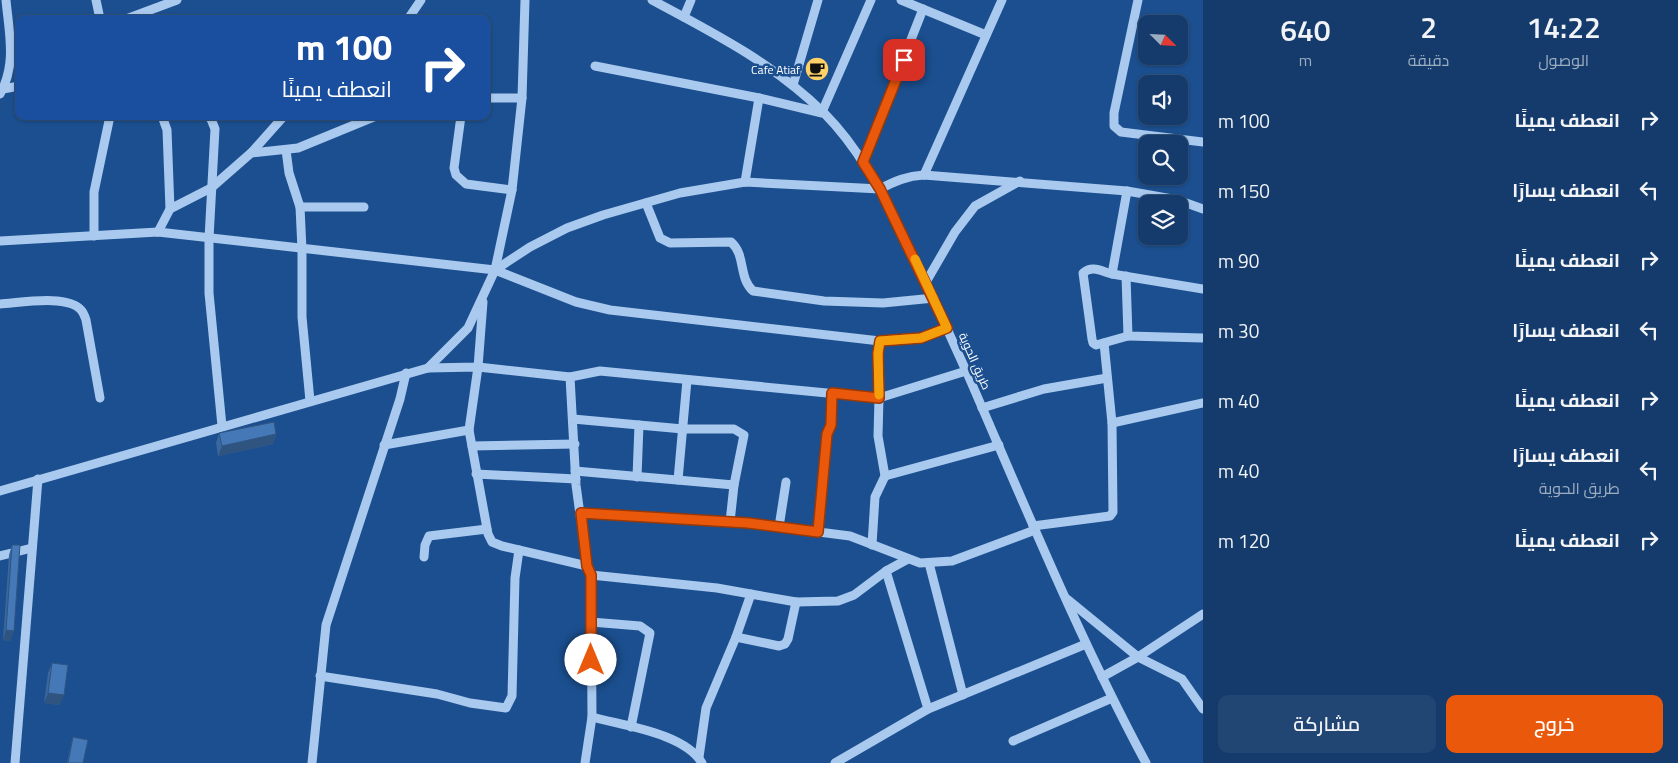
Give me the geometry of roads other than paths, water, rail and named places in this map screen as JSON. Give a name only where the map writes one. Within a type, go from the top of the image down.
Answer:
[{"type":"street","points":[[2,91],[8,81],[11,61],[6,0]]},
{"type":"street","points":[[96,0],[99,15]]},
{"type":"street","points":[[137,15],[177,0]]},
{"type":"street","points":[[411,15],[421,0]]},
{"type":"street","name":"طريق الحوية","points":[[652,0],[748,52],[793,85],[824,113],[863,162],[880,189],[934,298],[1064,597],[1112,698],[1146,763]]},
{"type":"street","points":[[684,17],[691,0]]},
{"type":"street","points":[[793,85],[818,0]]},
{"type":"street","points":[[595,66],[759,98],[824,113],[870,0]]},
{"type":"street","points":[[901,0],[986,35]]},
{"type":"street","points":[[924,175],[1002,0]]},
{"type":"street","points":[[1138,0],[1114,113],[1114,126],[1121,132],[1203,142]]},
{"type":"street","points":[[428,368],[468,328],[495,270],[512,190],[522,98],[526,1]]},
{"type":"street","points":[[863,162],[923,9]]},
{"type":"street","points":[[2,91],[15,87]]},
{"type":"street","points":[[490,98],[522,98]]},
{"type":"street","points":[[745,182],[759,98]]},
{"type":"street","points":[[94,236],[94,192],[109,120]]},
{"type":"street","points":[[158,232],[170,209],[167,130],[163,120]]},
{"type":"street","points":[[211,120],[215,129],[209,238],[209,293],[222,426]]},
{"type":"street","points":[[170,209],[211,188],[251,153],[280,120]]},
{"type":"street","points":[[251,153],[298,148],[366,120]]},
{"type":"street","points":[[461,120],[454,168],[460,181],[466,184],[512,190]]},
{"type":"street","points":[[286,150],[290,174],[300,207],[302,317],[310,401]]},
{"type":"street","points":[[495,270],[530,247],[567,228],[603,214],[680,193],[745,182],[880,189],[894,181],[909,176],[924,175],[1020,181],[1127,191],[1178,200],[1203,209]]},
{"type":"street","points":[[926,282],[954,232],[975,206],[1020,181]]},
{"type":"street","points":[[1112,274],[1127,191]]},
{"type":"street","points":[[646,203],[660,238],[670,242],[731,242],[737,247],[747,285],[753,291],[824,301],[883,303],[934,298]]},
{"type":"street","points":[[300,207],[364,207]]},
{"type":"street","points":[[0,241],[158,232],[302,250],[495,270],[576,302],[610,310],[880,341],[921,338],[947,328]]},
{"type":"street","points":[[1203,289],[1112,274],[1093,268],[1083,273],[1092,339],[1096,346],[1128,336],[1203,338]]},
{"type":"street","points":[[1126,276],[1128,336]]},
{"type":"street","points":[[483,297],[478,366],[469,430],[487,528],[492,542],[587,566]]},
{"type":"street","points":[[0,304],[48,300],[72,303],[81,310],[86,320],[100,398]]},
{"type":"street","points":[[872,545],[875,497],[885,476],[878,436],[878,353],[880,341]]},
{"type":"street","points":[[581,513],[730,522],[850,536],[920,563],[952,561],[1034,528],[1110,516],[1113,512],[1112,423],[1104,343]]},
{"type":"street","points":[[0,491],[428,368],[478,366],[570,377],[600,371],[879,398],[966,371]]},
{"type":"street","points":[[312,763],[326,625],[400,399],[406,373]]},
{"type":"street","points":[[570,377],[575,444],[575,475],[587,566],[591,575],[592,717],[585,763]]},
{"type":"street","points":[[982,408],[1044,389],[1107,378]]},
{"type":"street","points":[[678,480],[687,380]]},
{"type":"street","points":[[818,532],[827,434],[831,425],[832,393]]},
{"type":"street","points":[[1112,423],[1203,403]]},
{"type":"street","points":[[573,419],[683,429],[734,429],[744,435],[734,485],[730,522]]},
{"type":"street","points":[[637,477],[639,425]]},
{"type":"street","points":[[384,445],[469,430]]},
{"type":"street","points":[[472,446],[575,444]]},
{"type":"street","points":[[885,476],[998,445]]},
{"type":"street","points":[[476,474],[637,477],[734,485]]},
{"type":"street","points":[[15,763],[38,479]]},
{"type":"street","points":[[779,527],[786,482]]},
{"type":"street","points":[[424,557],[425,545],[429,536],[487,528]]},
{"type":"street","points":[[0,556],[32,548]]},
{"type":"street","points":[[320,676],[437,694],[470,703],[506,708],[512,696],[515,578],[519,550]]},
{"type":"street","points":[[591,575],[717,588],[796,602],[838,601],[854,595],[886,571],[908,559]]},
{"type":"street","points":[[929,563],[963,695]]},
{"type":"street","points":[[886,571],[928,709]]},
{"type":"street","points":[[701,760],[706,708],[736,637],[751,594]]},
{"type":"street","points":[[1064,597],[1138,657],[1182,680],[1203,709]]},
{"type":"street","points":[[736,637],[779,646],[784,644],[788,639],[796,602]]},
{"type":"street","points":[[1102,677],[1138,657],[1203,614]]},
{"type":"street","points":[[591,622],[640,626],[650,633],[631,727]]},
{"type":"street","points":[[835,763],[928,709],[1086,644]]},
{"type":"street","points":[[1013,741],[1112,698]]},
{"type":"street","points":[[592,717],[668,737],[684,744],[701,760]]},
{"type":"place","name":"Cafe Atiaf","points":[[817,69]]}]
